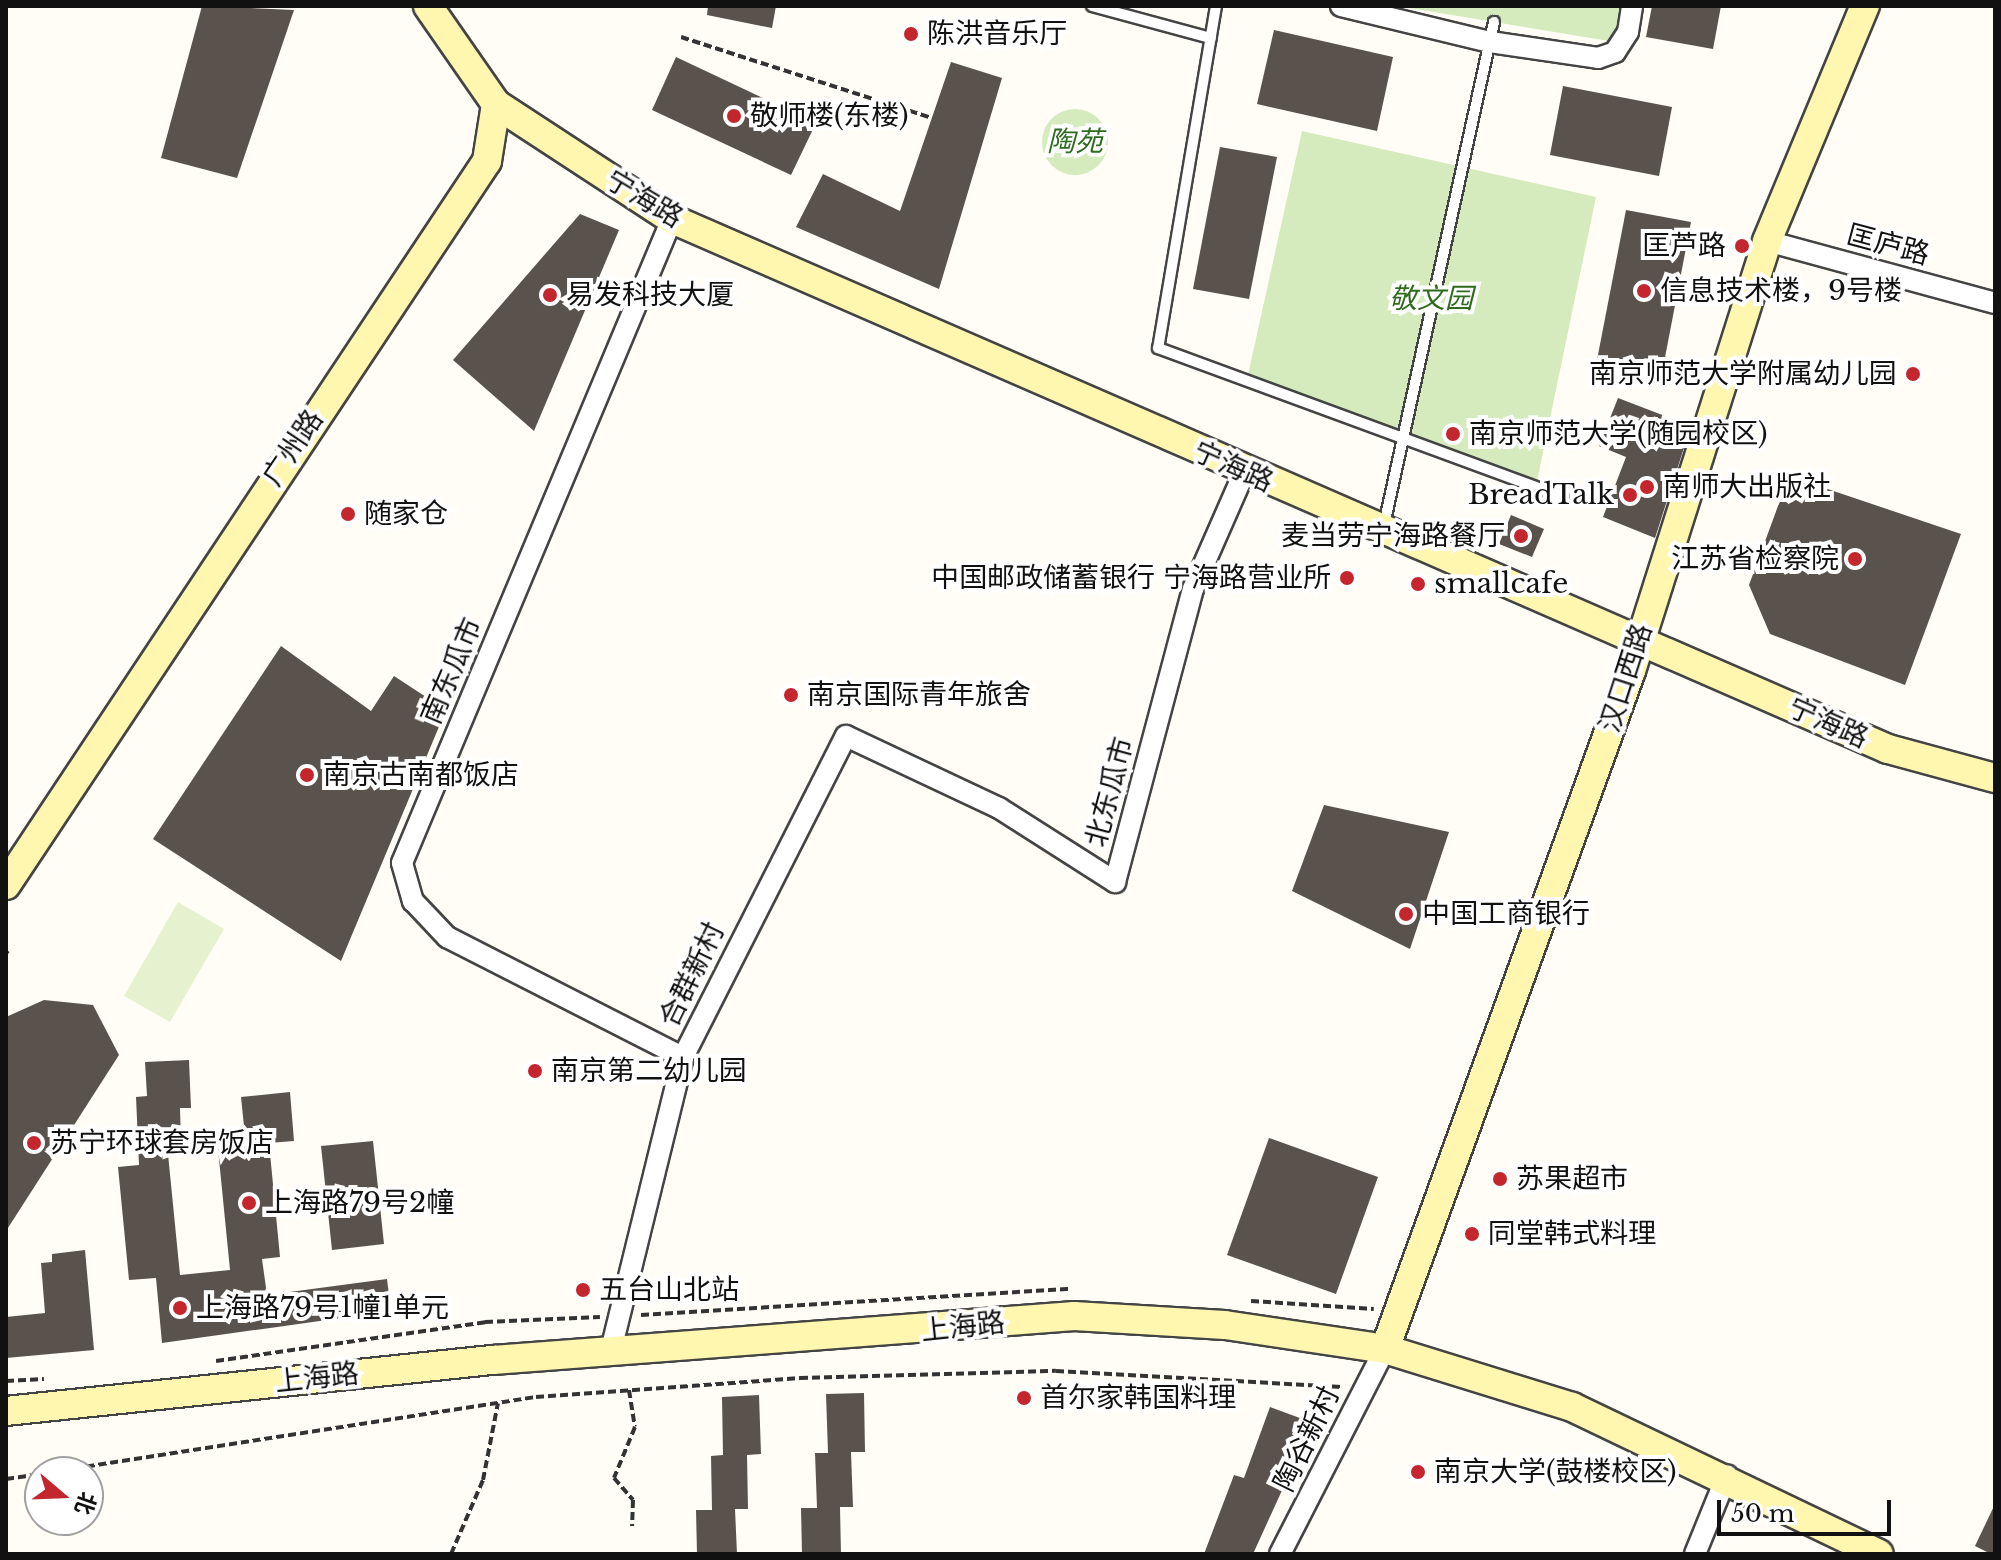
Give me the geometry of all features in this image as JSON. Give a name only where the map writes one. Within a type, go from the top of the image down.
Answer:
[{"type":"street","points":[[428,6],[496,104]]},
{"type":"street","points":[[1341,6],[1492,32],[1598,58],[1615,52],[1628,32],[1632,6]]},
{"type":"street","name":"汉口西路","points":[[1385,1349],[1639,638],[1767,241],[1865,6]]},
{"type":"street","name":"宁海路","points":[[496,104],[672,219],[1244,473],[1639,638],[1888,749],[1995,778]]},
{"type":"street","name":"广州路","points":[[6,885],[487,161],[496,104]]},
{"type":"street","name":"南东瓜市","points":[[672,219],[402,863],[413,901],[447,937],[683,1057]]},
{"type":"street","name":"匡庐路","points":[[1767,241],[1995,303]]},
{"type":"street","name":"北东瓜市","points":[[846,736],[999,808],[1115,882],[1193,589],[1244,473]]},
{"type":"street","name":"合群新村","points":[[611,1350],[683,1057],[846,736]]},
{"type":"street","name":"上海路","points":[[6,1411],[611,1350],[1074,1316],[1225,1325],[1385,1349],[1572,1407],[1727,1475],[1879,1554]]},
{"type":"street","name":"陶谷新村","points":[[1280,1554],[1385,1349]]},
{"type":"street","points":[[1695,1554],[1727,1475]]},
{"type":"lane","points":[[1092,6],[1211,38]]},
{"type":"lane","points":[[1216,6],[1158,348],[1401,442],[1562,497]]},
{"type":"lane","points":[[1383,531],[1492,32]]},
{"type":"path","points":[[681,37],[932,118]]},
{"type":"path","points":[[104,1464],[498,1403],[629,1390],[1056,1371],[1363,1388]]},
{"type":"path","points":[[629,1390],[635,1427],[614,1478],[633,1500],[632,1526]]},
{"type":"path","points":[[451,1554],[483,1480],[498,1403]]},
{"type":"green space","points":[[1397,6],[1622,6],[1615,42]]},
{"type":"green space","name":"陶苑","points":[[1075,109],[1088,111],[1103,124],[1108,142],[1106,155],[1093,170],[1075,175],[1062,173],[1047,160],[1042,142],[1044,129],[1057,114]]},
{"type":"green space","name":"敬文园","points":[[1302,131],[1596,197],[1537,481],[1247,379]]},
{"type":"green space","points":[[178,902],[224,929],[170,1022],[124,996]]},
{"type":"building","points":[[202,6],[294,10],[237,178],[161,158]]},
{"type":"building","points":[[708,6],[776,6],[772,28],[707,15]]},
{"type":"building","points":[[1652,6],[1721,6],[1713,49],[1646,37]]},
{"type":"building","points":[[1274,30],[1393,57],[1377,131],[1257,104]]},
{"type":"building","name":"敬师楼(东楼)","points":[[676,57],[816,123],[791,175],[652,110]]},
{"type":"building","points":[[951,62],[1002,78],[939,289],[796,227],[823,174],[900,211]]},
{"type":"building","points":[[1563,86],[1672,107],[1659,176],[1550,155]]},
{"type":"building","points":[[1220,147],[1277,157],[1249,299],[1193,289]]},
{"type":"building","name":"信息技术楼，9号楼","points":[[1626,210],[1691,222],[1662,373],[1597,360]]},
{"type":"building","name":"易发科技大厦","points":[[580,214],[619,230],[534,431],[453,360]]},
{"type":"building","name":"南师大出版社","points":[[1618,398],[1691,426],[1655,538],[1603,517],[1626,457],[1599,446]]},
{"type":"building","name":"江苏省检察院","points":[[1789,476],[1961,534],[1905,685],[1770,634],[1749,585]]},
{"type":"building","name":"麦当劳宁海路餐厅","points":[[1511,515],[1544,529],[1532,557],[1499,544]]},
{"type":"building","name":"南京古南都饭店","points":[[281,646],[371,711],[394,676],[446,710],[341,961],[153,839]]},
{"type":"building","points":[[1324,805],[1449,832],[1410,949],[1292,891]]},
{"type":"building","name":"苏宁环球套房饭店","points":[[44,1000],[93,1005],[119,1055],[6,1231],[6,1017]]},
{"type":"building","points":[[189,1060],[191,1108],[180,1108],[181,1143],[167,1144],[180,1275],[230,1270],[218,1149],[246,1146],[241,1097],[290,1092],[294,1141],[269,1143],[280,1257],[262,1259],[267,1295],[387,1279],[391,1311],[162,1343],[156,1278],[129,1280],[118,1167],[139,1165],[136,1097],[147,1096],[145,1062]]},
{"type":"building","points":[[1269,1138],[1378,1177],[1336,1294],[1227,1255]]},
{"type":"building","points":[[373,1141],[384,1244],[332,1250],[321,1146]]},
{"type":"building","points":[[85,1250],[94,1350],[6,1358],[6,1317],[45,1313],[41,1263],[52,1262],[52,1254]]},
{"type":"building","points":[[864,1393],[865,1452],[851,1452],[853,1507],[840,1507],[841,1554],[802,1554],[801,1508],[817,1508],[815,1453],[828,1453],[826,1394]]},
{"type":"building","points":[[759,1395],[761,1454],[747,1455],[748,1509],[735,1509],[737,1554],[697,1554],[696,1510],[712,1510],[711,1456],[723,1455],[722,1397]]},
{"type":"building","points":[[1270,1407],[1308,1421],[1284,1486],[1253,1554],[1204,1554],[1234,1475],[1244,1478]]},
{"type":"building","points":[[1995,1504],[1995,1554],[1991,1554],[1975,1546]]},
{"type":"place","name":"陈洪音乐厅","points":[[911,34]]},
{"type":"place","name":"敬师楼(东楼)","points":[[734,116]]},
{"type":"place","name":"匡芦路","points":[[1742,246]]},
{"type":"place","name":"信息技术楼，9号楼","points":[[1644,291]]},
{"type":"place","name":"易发科技大厦","points":[[550,295]]},
{"type":"place","name":"南京师范大学附属幼儿园","points":[[1913,374]]},
{"type":"place","name":"南京师范大学(随园校区)","points":[[1453,434]]},
{"type":"place","name":"南师大出版社","points":[[1647,487]]},
{"type":"place","name":"BreadTalk","points":[[1630,495]]},
{"type":"place","name":"随家仓","points":[[348,514]]},
{"type":"place","name":"麦当劳宁海路餐厅","points":[[1521,536]]},
{"type":"place","name":"江苏省检察院","points":[[1855,559]]},
{"type":"place","name":"中国邮政储蓄银行 宁海路营业所","points":[[1347,578]]},
{"type":"place","name":"smallcafe","points":[[1418,584]]},
{"type":"place","name":"南京国际青年旅舍","points":[[791,695]]},
{"type":"place","name":"南京古南都饭店","points":[[307,775]]},
{"type":"place","name":"中国工商银行","points":[[1406,914]]},
{"type":"place","name":"南京第二幼儿园","points":[[535,1071]]},
{"type":"place","name":"苏宁环球套房饭店","points":[[34,1143]]},
{"type":"place","name":"苏果超市","points":[[1500,1179]]},
{"type":"place","name":"上海路79号2幢","points":[[249,1203]]},
{"type":"place","name":"同堂韩式料理","points":[[1472,1234]]},
{"type":"place","name":"五台山北站","points":[[583,1290]]},
{"type":"place","name":"上海路79号1幢1单元","points":[[180,1308]]},
{"type":"place","name":"首尔家韩国料理","points":[[1024,1398]]},
{"type":"place","name":"南京大学(鼓楼校区)","points":[[1418,1472]]}]
